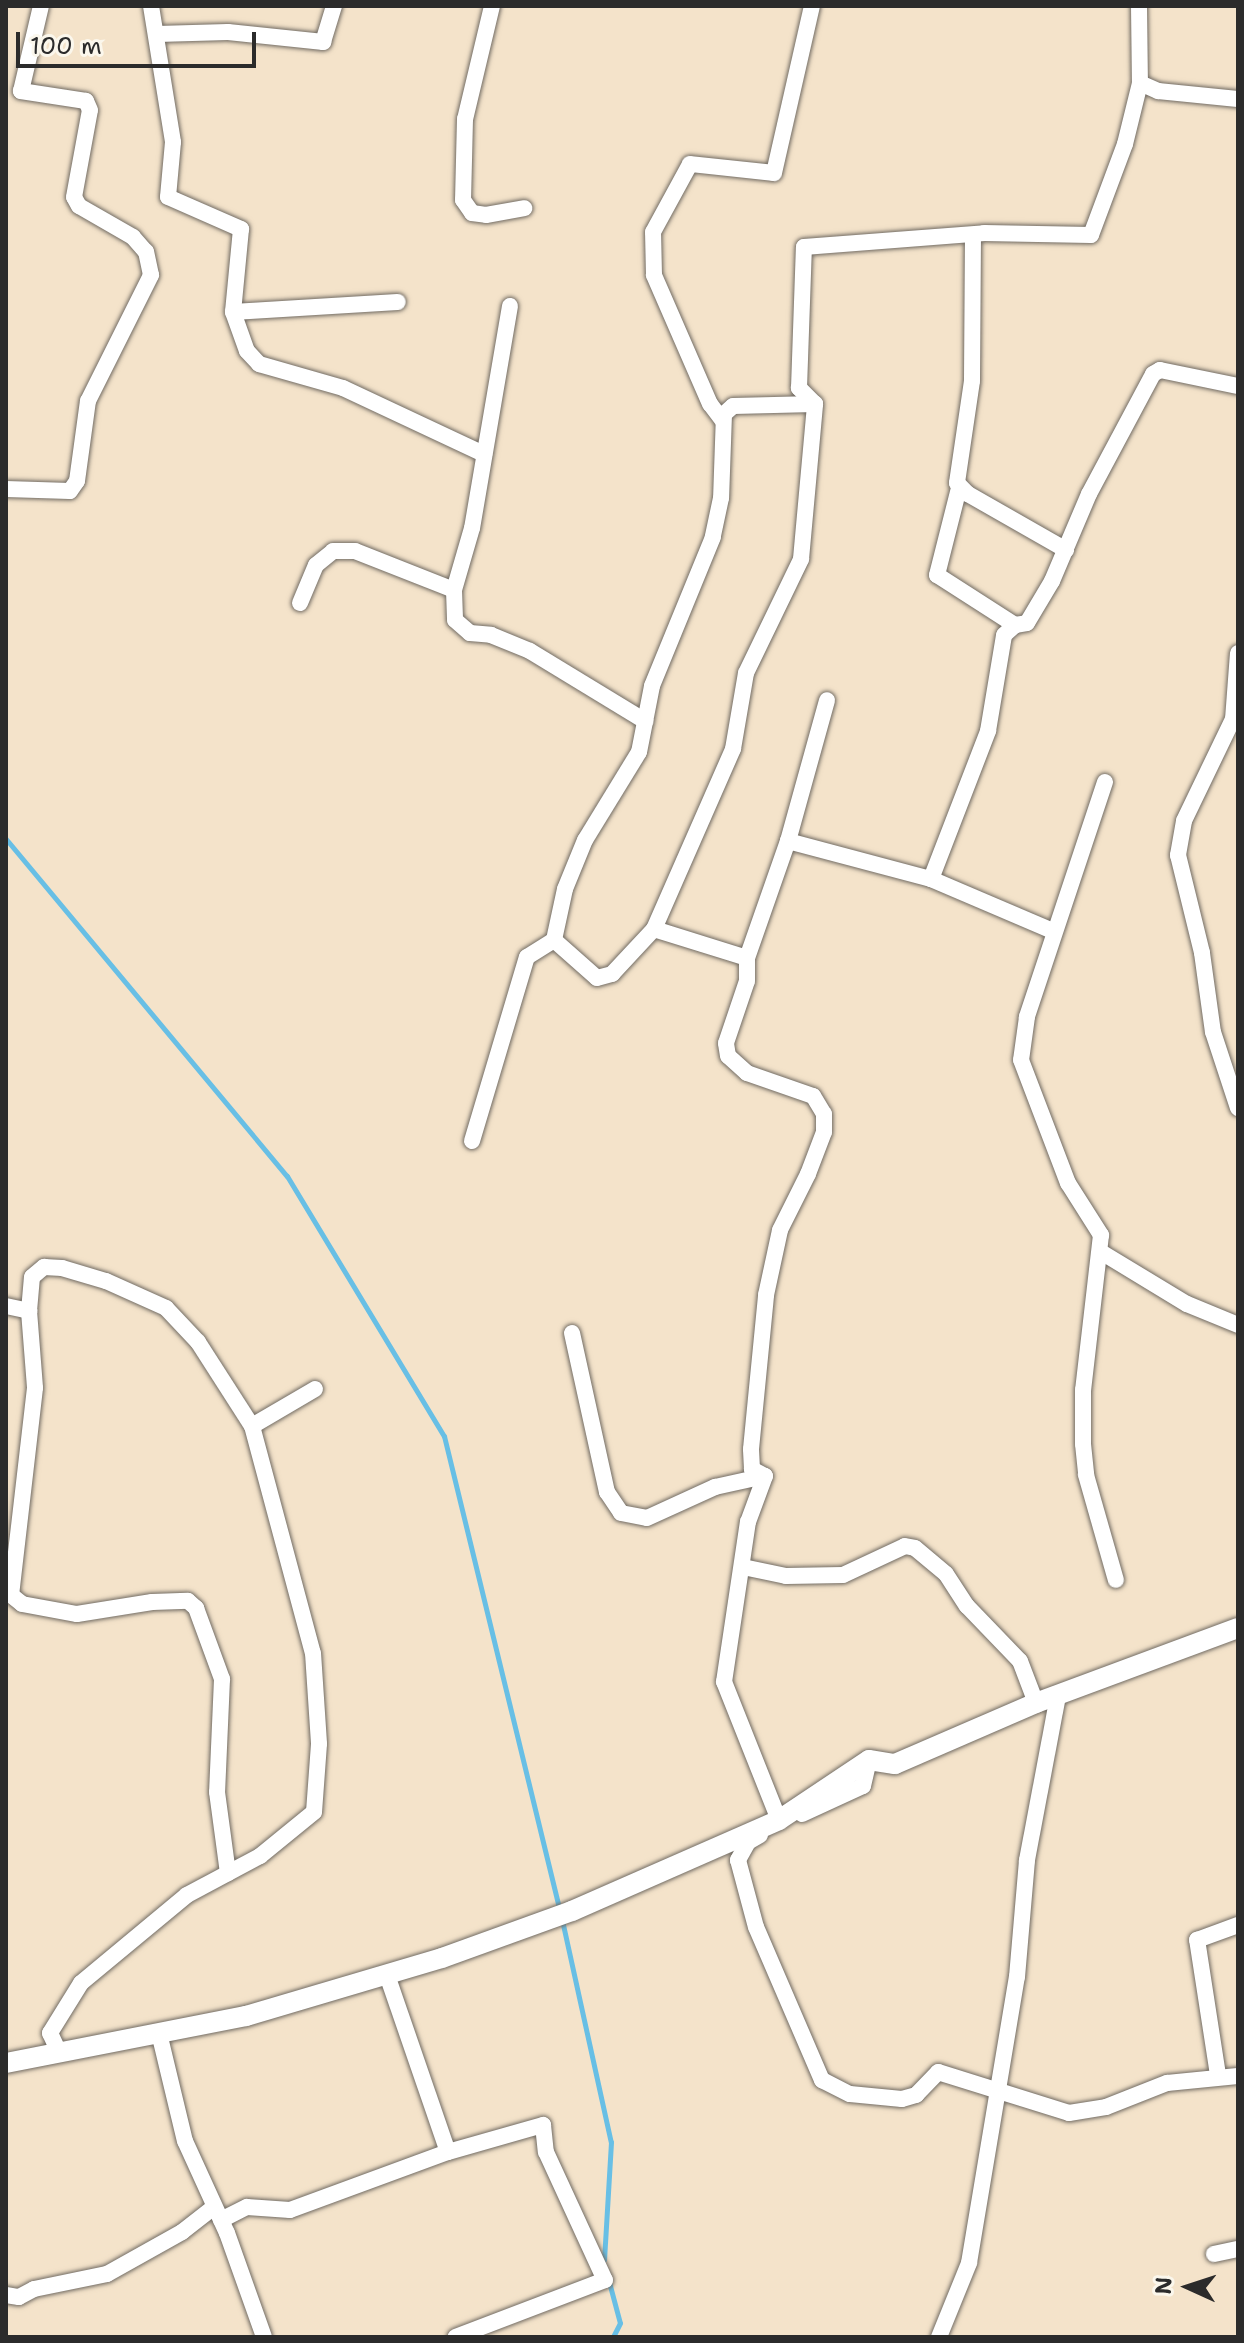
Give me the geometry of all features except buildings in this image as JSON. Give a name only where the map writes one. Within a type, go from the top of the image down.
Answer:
[{"type":"main road","points":[[6,2063],[246,2016],[387,1975],[572,1911],[779,1820],[869,1760],[895,1764],[1036,1703],[1238,1628]]},
{"type":"street","points":[[6,489],[70,491],[77,481],[88,401],[151,275],[146,252],[133,237],[79,206],[74,197],[90,110],[86,101],[13,94],[41,6]]},
{"type":"street","points":[[151,6],[173,142],[168,197],[241,229],[233,312],[247,351],[259,364],[343,388],[484,454]]},
{"type":"street","points":[[157,34],[228,32],[323,42],[334,6]]},
{"type":"street","points":[[492,6],[465,119],[463,200],[472,213],[486,215],[524,208]]},
{"type":"street","points":[[723,421],[710,404],[654,275],[653,232],[690,164],[774,173],[812,6]]},
{"type":"street","points":[[815,404],[799,388],[804,247],[973,235],[1066,238],[1094,233],[1140,83],[1139,6]]},
{"type":"street","points":[[1140,83],[1158,91],[1238,99]]},
{"type":"street","points":[[973,235],[977,305],[959,488],[936,572],[1015,625]]},
{"type":"street","points":[[233,312],[398,302]]},
{"type":"street","points":[[510,306],[472,528],[454,590],[460,627],[530,651],[645,721]]},
{"type":"street","points":[[931,879],[988,731],[1004,635],[1015,625],[1030,621],[1153,374],[1160,370],[1238,386]]},
{"type":"street","points":[[472,1141],[527,957],[554,940],[565,889],[585,840],[631,770],[652,686],[718,520],[723,421],[733,406],[815,404]]},
{"type":"street","points":[[554,940],[600,979],[612,974],[654,929],[733,749],[746,673],[801,559],[815,404]]},
{"type":"street","points":[[959,488],[1066,550]]},
{"type":"street","points":[[300,603],[316,565],[333,551],[355,551],[454,590]]},
{"type":"street","points":[[1238,653],[1233,719],[1184,821],[1178,855],[1202,953],[1213,1032],[1238,1108]]},
{"type":"street","points":[[765,1476],[752,1469],[751,1449],[766,1295],[780,1230],[814,1160],[824,1132],[824,1114],[813,1096],[747,1073],[728,1056],[726,1043],[747,981],[747,958],[788,841],[827,700]]},
{"type":"street","points":[[1105,782],[1053,931],[1027,1017],[1023,1068],[1068,1183],[1101,1235],[1083,1390],[1083,1444],[1086,1475],[1116,1580]]},
{"type":"street","points":[[788,841],[931,879],[1053,931]]},
{"type":"street","points":[[654,929],[747,958]]},
{"type":"street","points":[[1101,1252],[1187,1304],[1238,1325]]},
{"type":"street","points":[[59,2052],[50,2033],[81,1983],[187,1895],[260,1856],[314,1812],[319,1744],[313,1653],[252,1426],[198,1342],[166,1308],[106,1281],[44,1267],[32,1277],[29,1311],[35,1388],[11,1595],[22,1604],[77,1614],[152,1602],[188,1601],[196,1608],[222,1679],[217,1792],[228,1873]]},
{"type":"street","points":[[6,1306],[29,1311]]},
{"type":"street","points":[[572,1333],[607,1492],[621,1513],[647,1518],[715,1487],[765,1476]]},
{"type":"street","points":[[252,1426],[315,1389]]},
{"type":"street","points":[[765,1476],[753,1499],[726,1694],[779,1820]]},
{"type":"street","points":[[743,1567],[786,1576],[843,1575],[905,1546],[915,1548],[946,1574],[967,1606],[1020,1661],[1036,1703]]},
{"type":"street","points":[[939,2337],[969,2263],[1022,1939],[1027,1860],[1058,1696]]},
{"type":"street","points":[[869,1760],[863,1786],[748,1842],[738,1870],[756,1927],[822,2080],[850,2094],[902,2099],[916,2095],[938,2072],[1069,2113],[1106,2107],[1167,2083],[1218,2075],[1229,2079],[1238,2076]]},
{"type":"street","points":[[1218,2075],[1197,1940],[1238,1925]]},
{"type":"street","points":[[387,1975],[448,2152]]},
{"type":"street","points":[[159,2033],[185,2141],[264,2337]]},
{"type":"street","points":[[6,2295],[19,2297],[34,2289],[107,2274],[217,2214],[247,2207],[290,2210],[448,2152],[543,2125],[546,2152],[605,2280],[456,2337]]},
{"type":"street","points":[[1214,2254],[1238,2249]]},
{"type":"waterway","points":[[6,839],[287,1176],[444,1436],[560,1911]]},
{"type":"waterway","points":[[562,1920],[611,2142],[604,2260]]},
{"type":"waterway","points":[[609,2282],[620,2323],[613,2337]]}]
